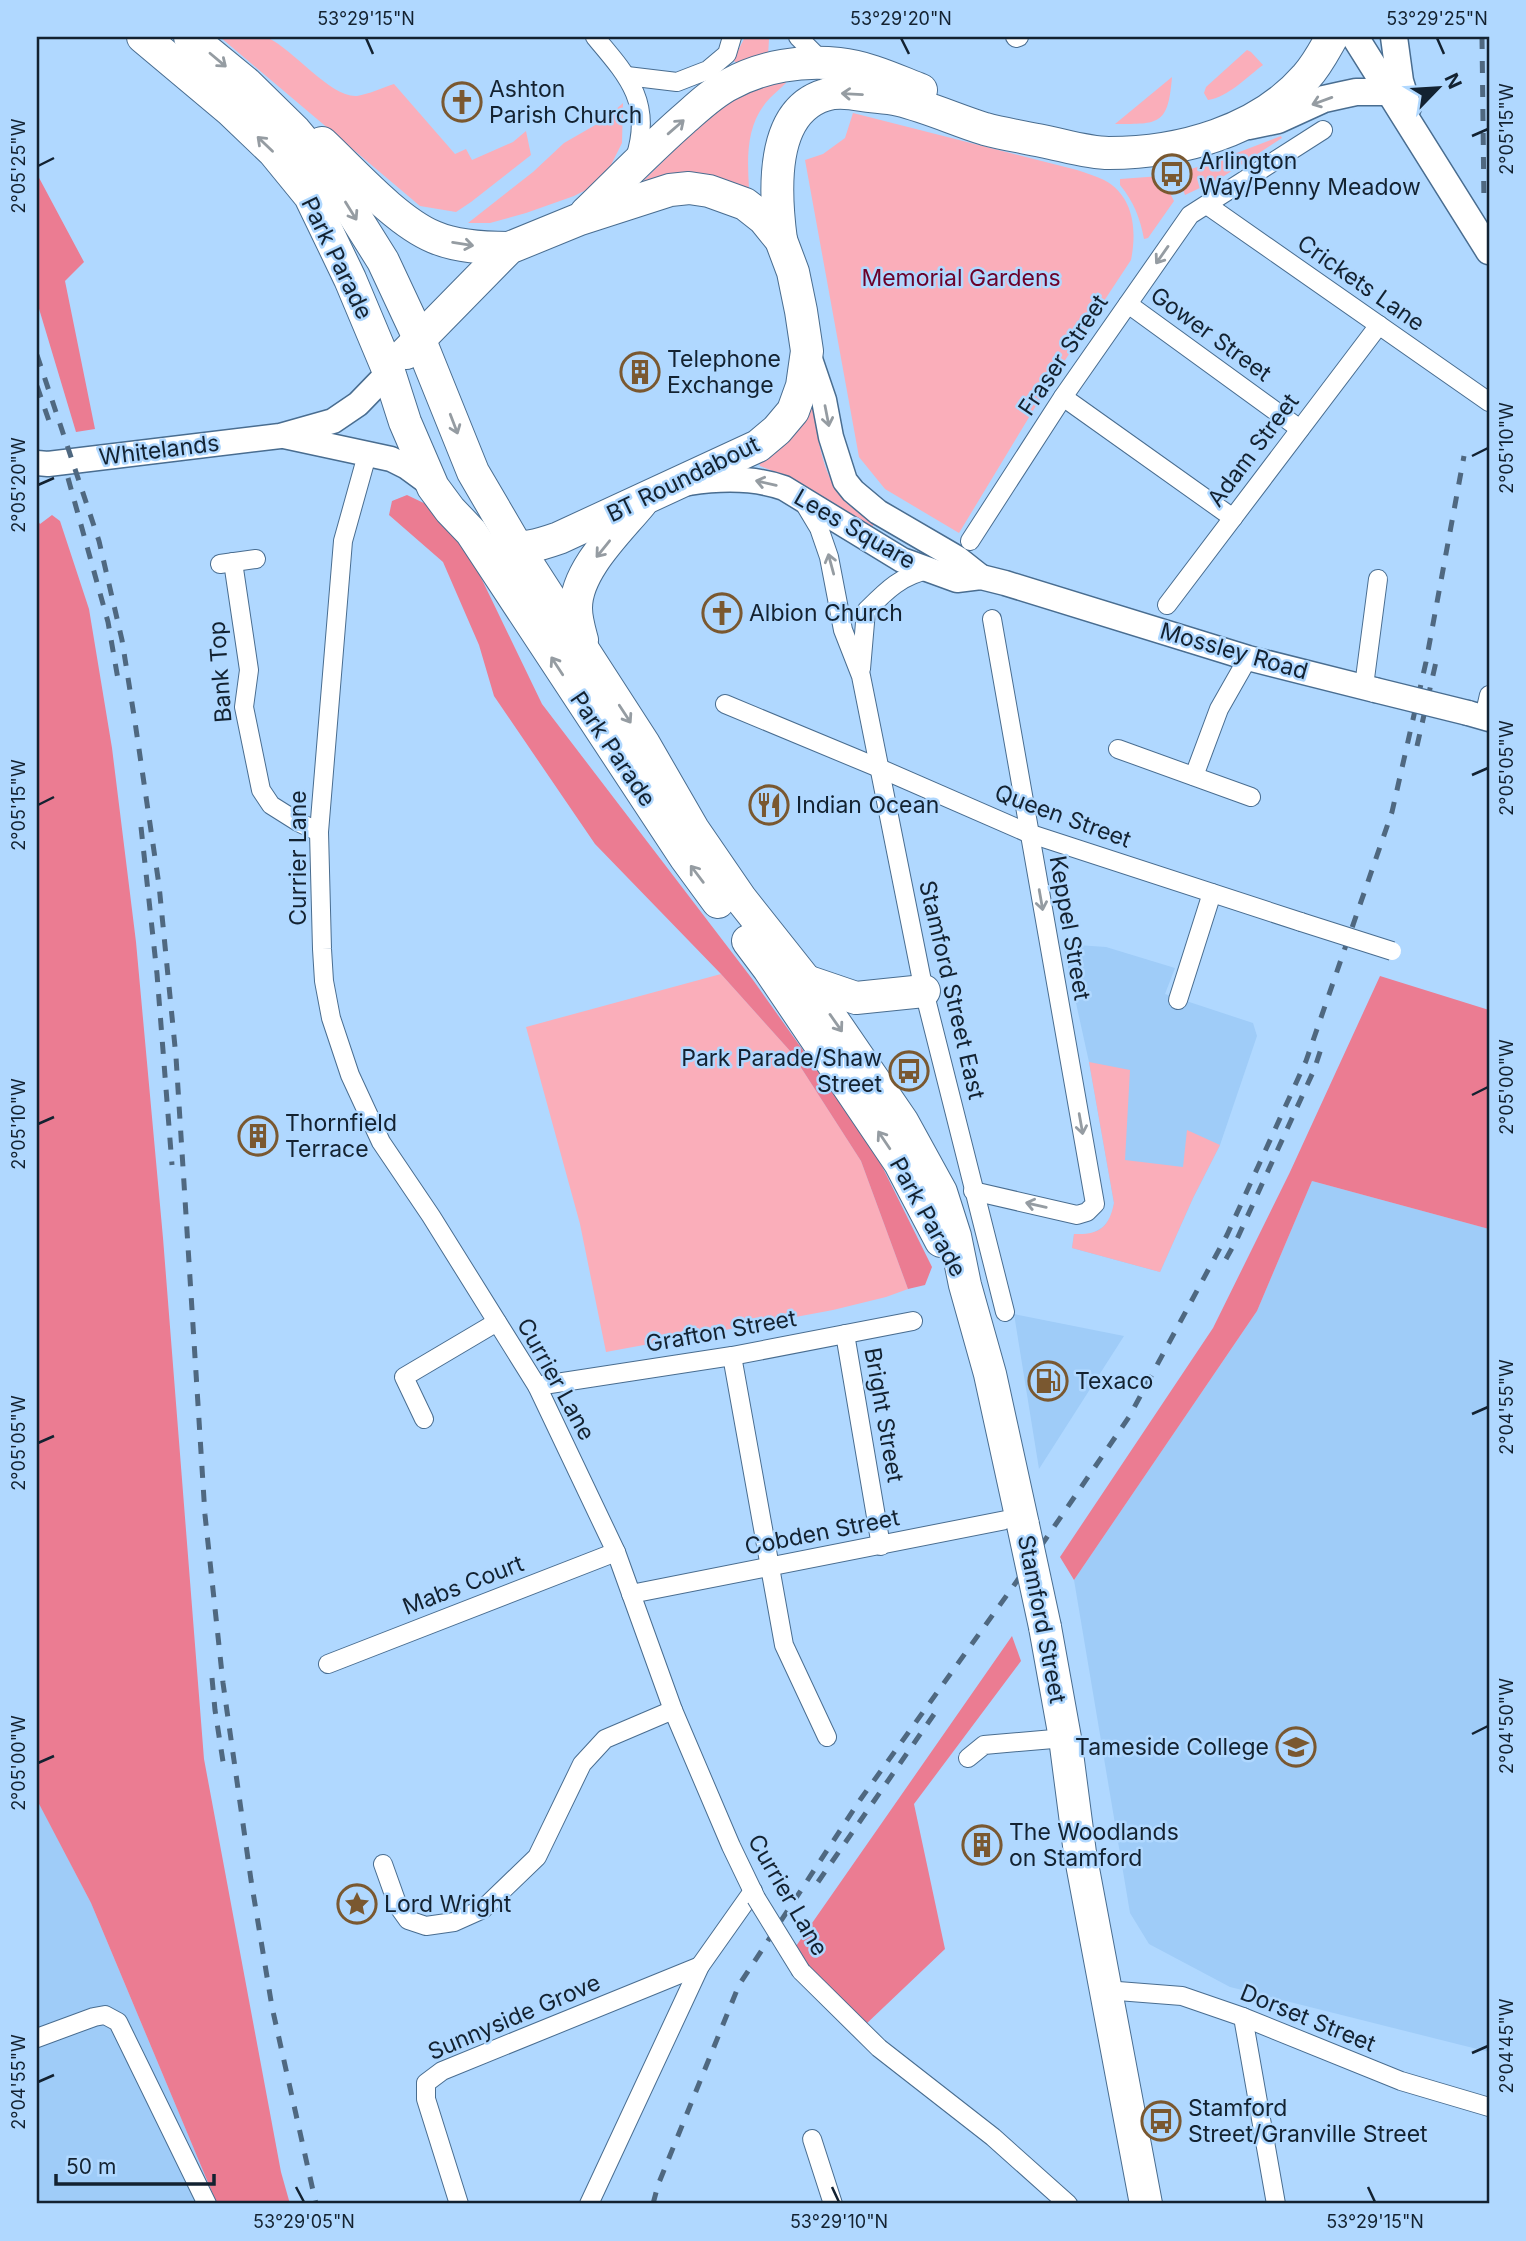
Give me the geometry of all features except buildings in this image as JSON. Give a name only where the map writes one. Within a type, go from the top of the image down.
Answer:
[{"type":"highway","name":"Park Parade","points":[[144,37],[230,110],[274,152],[310,196],[341,258],[433,487],[469,530],[685,857],[769,969],[900,1163],[965,1285]]},
{"type":"highway","name":"Park Parade","points":[[190,37],[246,83],[295,131],[321,162],[383,261],[419,338],[473,472],[517,549],[589,656],[693,829],[741,899],[806,981],[902,1121],[941,1192],[955,1236],[965,1285]]},
{"type":"highway","points":[[781,240],[778,177],[783,141],[798,113],[826,94],[850,93],[898,100],[988,130],[1108,153],[1181,146],[1237,128],[1281,102],[1314,67],[1332,37]]},
{"type":"highway","points":[[580,219],[650,149],[700,105],[729,84],[751,74],[790,63],[837,64],[859,68],[923,91],[988,130]]},
{"type":"highway","points":[[246,83],[309,131],[394,210],[419,229],[444,241],[509,248]]},
{"type":"highway","name":"BT Roundabout","points":[[389,372],[509,248],[580,219],[670,190],[690,188],[709,191],[745,204],[764,219],[781,240],[793,272],[807,351],[802,387],[793,411],[777,430],[758,446],[559,538],[530,547],[501,548],[469,530]]},
{"type":"highway","points":[[419,338],[412,355],[413,376],[469,530]]},
{"type":"highway","points":[[589,656],[576,618],[582,581],[598,555],[647,497]]},
{"type":"highway","points":[[806,981],[856,998],[924,990]]},
{"type":"highway","name":"Stamford Street","points":[[965,1285],[990,1374],[1045,1627],[1065,1738],[1080,1853],[1146,2204]]},
{"type":"main road","points":[[1355,37],[1489,251]]},
{"type":"main road","points":[[1394,37],[1400,80],[1419,139]]},
{"type":"main road","points":[[1237,128],[1278,120],[1324,99],[1349,93],[1389,92]]},
{"type":"main road","name":"Lees Square","points":[[807,351],[824,400],[831,438],[845,481],[878,512],[957,558],[981,577]]},
{"type":"main road","name":"Whitelands","points":[[37,463],[48,464],[280,436],[333,421],[346,413],[389,372]]},
{"type":"main road","name":"Whitelands","points":[[280,436],[391,459],[407,467],[433,487]]},
{"type":"main road","name":"Lees Square","points":[[678,484],[717,480],[758,481],[784,488],[902,560],[957,580],[981,577]]},
{"type":"main road","name":"Mossley Road","points":[[981,577],[1248,657],[1370,688],[1483,711]]},
{"type":"street","points":[[595,37],[627,76],[636,96],[641,129],[639,145],[626,174]]},
{"type":"street","points":[[627,76],[677,82],[708,69],[727,54],[732,37]]},
{"type":"street","points":[[799,37],[826,65]]},
{"type":"street","name":"Fraser Street","points":[[970,541],[1063,397],[1190,215],[1324,130]]},
{"type":"street","name":"Crickets Lane","points":[[1207,205],[1488,401]]},
{"type":"street","name":"Gower Street","points":[[1128,304],[1300,429]]},
{"type":"street","name":"Adam Street","points":[[1167,605],[1379,325]]},
{"type":"street","points":[[1063,397],[1233,518]]},
{"type":"street","name":"Currier Lane","points":[[367,455],[343,541],[318,832],[324,981],[340,1048],[363,1106],[381,1142],[431,1216],[537,1386],[616,1552],[673,1710],[731,1846],[755,1894],[801,1971],[879,2048],[993,2137],[1068,2204]]},
{"type":"street","name":"Stamford Street East","points":[[802,499],[819,528],[829,556],[843,630],[861,676],[924,990],[1005,1312]]},
{"type":"street","name":"Bank Top","points":[[256,559],[227,563],[249,670],[244,707],[261,790],[271,805],[318,832]]},
{"type":"street","name":"Stamford Street East","points":[[861,676],[866,611],[891,585],[929,570]]},
{"type":"street","points":[[1370,688],[1378,579]]},
{"type":"street","name":"Keppel Street","points":[[974,1191],[1077,1215],[1087,1212],[1095,1204],[992,620]]},
{"type":"street","points":[[1194,776],[1219,709],[1248,657]]},
{"type":"street","name":"Queen Street","points":[[725,704],[1028,833],[1392,951]]},
{"type":"street","points":[[1118,748],[1251,797]]},
{"type":"street","points":[[1178,1000],[1212,893]]},
{"type":"street","name":"Grafton Street","points":[[537,1386],[732,1356],[913,1321]]},
{"type":"street","points":[[424,1419],[404,1377],[497,1322]]},
{"type":"street","name":"Bright Street","points":[[845,1334],[881,1546]]},
{"type":"street","points":[[732,1356],[784,1645],[827,1737]]},
{"type":"street","name":"Cobden Street","points":[[631,1594],[1022,1521]]},
{"type":"street","name":"Mabs Court","points":[[328,1664],[616,1552]]},
{"type":"street","points":[[383,1864],[398,1906],[408,1920],[426,1926],[454,1922],[483,1909],[537,1857],[582,1764],[605,1739],[673,1710]]},
{"type":"street","points":[[968,1758],[984,1745],[1065,1738]]},
{"type":"street","points":[[589,2204],[700,1966],[755,1894]]},
{"type":"street","name":"Sunnyside Grove","points":[[459,2204],[426,2099],[426,2083],[442,2071],[700,1966]]},
{"type":"street","name":"Dorset Street","points":[[1105,1990],[1182,1996],[1243,2017],[1401,2081],[1489,2107]]},
{"type":"street","points":[[37,2038],[104,2015],[118,2022],[207,2204]]},
{"type":"street","points":[[1243,2017],[1276,2204]]},
{"type":"street","points":[[813,2139],[833,2204]]},
{"type":"shaded area","points":[[37,174],[84,262],[65,281],[95,429],[76,432],[37,302]]},
{"type":"shaded area","points":[[407,495],[430,506],[473,561],[542,704],[753,980],[874,1150],[932,1267],[925,1285],[908,1289],[861,1161],[791,1052],[721,974],[595,844],[494,696],[479,645],[443,562],[389,515],[392,501]]},
{"type":"shaded area","points":[[52,515],[60,521],[89,609],[112,748],[136,942],[163,1238],[204,1759],[281,2172],[290,2204],[217,2204],[91,1903],[37,1800],[37,520],[40,524]]},
{"type":"shaded area","points":[[1063,944],[1106,947],[1175,968],[1165,994],[1253,1023],[1257,1036],[1220,1145],[1160,1272],[1072,1248],[1074,1234],[1091,1234],[1103,1227],[1112,1216],[1114,1203],[1089,1062]]},
{"type":"shaded area","points":[[1380,976],[1489,1010],[1489,1229],[1312,1181],[1257,1311],[1074,1580],[1060,1557],[1213,1328],[1290,1172]]},
{"type":"shaded area","name":"Tameside College","points":[[1312,1181],[1489,1229],[1489,2052],[1230,1987],[1149,1944],[1130,1913],[1074,1580],[1257,1311]]},
{"type":"shaded area","points":[[1014,1314],[1124,1336],[1039,1469]]},
{"type":"shaded area","points":[[1012,1636],[1021,1661],[914,1804],[945,1949],[864,2026],[820,1984],[794,1949]]},
{"type":"shaded area","points":[[37,1799],[91,1903],[217,2204],[37,2204]]},
{"type":"green space","points":[[220,37],[268,38],[324,82],[347,95],[362,95],[394,84],[455,154],[466,149],[472,160],[513,142],[526,131],[531,155],[456,212],[420,206]]},
{"type":"green space","points":[[745,37],[776,37],[769,39],[768,56],[740,66],[733,60]]},
{"type":"green space","points":[[1247,50],[1263,65],[1230,91],[1208,100],[1204,93],[1206,87]]},
{"type":"green space","points":[[1172,77],[1168,105],[1159,119],[1152,122],[1115,124]]},
{"type":"green space","points":[[785,80],[786,83],[762,108],[752,129],[748,152],[749,188],[725,181],[642,186],[643,181],[690,134],[716,112],[748,92]]},
{"type":"green space","points":[[623,103],[622,143],[607,173],[592,187],[526,213],[490,223],[468,223],[533,172],[564,143],[604,120]]},
{"type":"green space","name":"Memorial Gardens","points":[[853,113],[1094,176],[1104,180],[1122,195],[1131,215],[1134,237],[1131,260],[1048,386],[959,533],[885,489],[859,457],[805,160],[823,154],[845,138]]},
{"type":"green space","points":[[1281,136],[1282,138],[1221,178],[1185,195],[1177,173]]},
{"type":"green space","points":[[1161,176],[1174,201],[1148,238],[1144,239],[1136,210],[1120,185],[1120,179]]},
{"type":"green space","points":[[806,406],[813,408],[823,459],[832,483],[848,504],[874,524],[872,527],[793,479],[760,466],[758,459]]},
{"type":"green space","points":[[721,974],[791,1052],[861,1161],[908,1289],[833,1310],[606,1352],[580,1224],[526,1027]]},
{"type":"green space","points":[[1089,1062],[1130,1070],[1125,1160],[1183,1167],[1187,1130],[1220,1145],[1160,1272],[1072,1248],[1074,1234],[1090,1233],[1106,1224],[1114,1203]]},
{"type":"railway","points":[[1482,37],[1484,205]]},
{"type":"railway","points":[[37,355],[99,541],[122,640],[135,722],[159,885],[176,1057],[205,1515],[223,1683],[272,2007],[316,2204]]},
{"type":"railway","points":[[37,386],[49,421]]},
{"type":"railway","points":[[653,2204],[658,2185],[739,1985],[860,1800],[1017,1581],[1129,1417],[1227,1235],[1306,1061],[1392,812],[1426,662],[1464,456]]},
{"type":"railway","points":[[68,478],[108,622],[119,685]]},
{"type":"railway","points":[[1417,746],[1438,653]]},
{"type":"railway","points":[[141,827],[157,974],[172,1165]]},
{"type":"railway","points":[[1226,1259],[1314,1070],[1321,1049]]},
{"type":"railway","points":[[212,1678],[224,1768]]},
{"type":"railway","points":[[818,1882],[939,1707]]},
{"type":"place","name":"Ashton Parish Church","points":[[462,102]]},
{"type":"place","name":"Arlington Way/Penny Meadow","points":[[1172,174]]},
{"type":"place","name":"Telephone Exchange","points":[[640,372]]},
{"type":"place","name":"Albion Church","points":[[722,613]]},
{"type":"place","name":"Indian Ocean","points":[[769,805]]},
{"type":"place","name":"Park Parade/Shaw Street","points":[[909,1071]]},
{"type":"place","name":"Thornfield Terrace","points":[[258,1136]]},
{"type":"place","name":"Texaco","points":[[1048,1381]]},
{"type":"place","name":"Tameside College","points":[[1296,1747]]},
{"type":"place","name":"The Woodlands on Stamford","points":[[982,1845]]},
{"type":"place","name":"Lord Wright","points":[[357,1904]]},
{"type":"place","name":"Stamford Street/Granville Street","points":[[1161,2121]]}]
